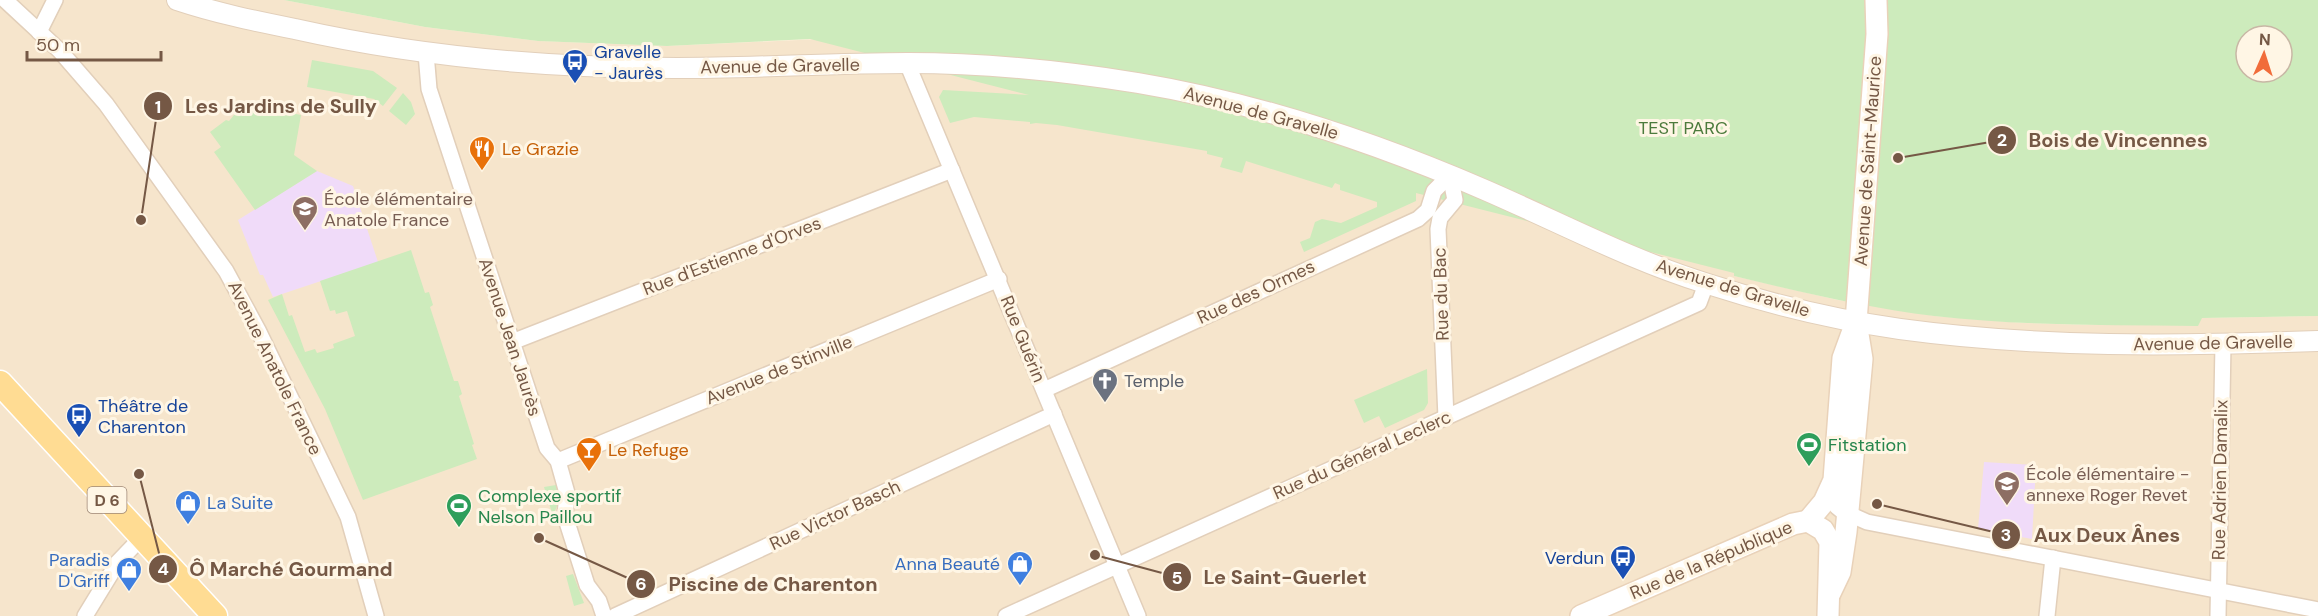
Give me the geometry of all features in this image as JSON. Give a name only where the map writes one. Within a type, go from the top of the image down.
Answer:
[{"type":"main road","name":"Avenue de Saint-Maurice","points":[[1856,322],[1877,34],[1876,0]]},
{"type":"main road","points":[[1828,616],[1830,542],[1823,530],[1808,521],[1824,502],[1834,480],[1843,358],[1856,322]]},
{"type":"main road","points":[[1830,593],[1840,572],[1862,359],[1856,322]]},
{"type":"main road","name":"D 6","points":[[0,383],[215,616]]},
{"type":"main road","name":"Rue de la République","points":[[1581,616],[1793,524],[1808,521]]},
{"type":"street","name":"Avenue Anatole France","points":[[5,0],[60,51],[106,104],[226,271],[258,330],[348,518],[376,616]]},
{"type":"street","points":[[39,32],[55,0]]},
{"type":"street","name":"Avenue de Gravelle","points":[[177,0],[210,11],[362,44],[426,53],[535,63],[672,68],[907,63],[1083,75],[1208,97],[1262,110],[1344,136],[1450,175],[1600,243],[1706,284],[1856,322],[1903,330],[2041,342],[2223,344],[2318,341]]},
{"type":"street","name":"Avenue Jean Jaurès","points":[[426,53],[429,89],[547,448],[558,461],[567,504],[565,516],[587,585],[599,601],[603,616]]},
{"type":"street","name":"Rue Guérin","points":[[907,63],[1138,616]]},
{"type":"street","name":"Rue d'Estienne d'Orves","points":[[512,342],[952,170]]},
{"type":"street","points":[[1439,224],[1425,214],[1434,191],[1450,175]]},
{"type":"street","name":"Rue du Bac","points":[[1446,418],[1439,224],[1444,211],[1455,200],[1450,175]]},
{"type":"street","name":"Rue des Ormes","points":[[1044,390],[1425,214]]},
{"type":"street","name":"Avenue de Stinville","points":[[558,461],[999,279]]},
{"type":"street","name":"Rue du Général Leclerc","points":[[1006,616],[1699,303],[1706,284]]},
{"type":"street","name":"Rue Adrien Damalix","points":[[2218,616],[2223,344]]},
{"type":"street","name":"Rue Victor Basch","points":[[615,616],[1054,414]]},
{"type":"street","points":[[1834,480],[1837,507],[1845,519],[2318,610]]},
{"type":"street","points":[[85,616],[118,562],[142,537]]},
{"type":"street","points":[[2047,616],[2053,558]]},
{"type":"shaded area","points":[[0,0],[284,0],[425,27],[538,41],[667,46],[820,39],[1735,265],[1734,276],[1838,300],[1935,316],[2023,323],[2086,325],[2202,318],[2318,316],[2318,616],[0,616]]},
{"type":"shaded area","name":"École élémentaire Anatole France","points":[[317,171],[353,186],[378,262],[273,297],[263,275],[260,275],[238,220]]},
{"type":"shaded area","name":"École élémentaire - annexe Roger Revet","points":[[1984,462],[2036,465],[2032,539],[1978,529]]},
{"type":"green space","name":"TEST PARC","points":[[284,0],[2318,0],[2318,316],[2202,318],[2198,326],[2033,323],[1909,313],[1834,299],[1734,276],[1734,273],[1416,193],[1416,201],[1304,252],[1300,242],[1310,238],[1315,222],[1322,219],[1341,223],[1377,207],[1377,202],[1340,190],[1340,185],[1335,183],[1332,188],[1246,161],[1242,173],[1220,167],[1223,158],[1207,154],[1207,151],[1057,125],[1030,124],[1030,122],[974,117],[950,123],[939,97],[943,90],[1029,95],[810,39],[667,46],[538,41],[425,27]]},
{"type":"green space","points":[[312,60],[373,71],[397,88],[383,106],[374,99],[307,87]]},
{"type":"green space","points":[[403,93],[411,102],[415,114],[406,125],[389,111]]},
{"type":"green space","points":[[244,103],[301,115],[294,155],[317,171],[255,210],[214,152],[221,147],[210,132],[226,120],[229,121]]},
{"type":"green space","points":[[411,250],[425,293],[429,292],[433,305],[430,307],[454,381],[458,381],[462,394],[459,396],[477,459],[363,500],[325,409],[268,300],[282,294],[305,352],[315,349],[317,353],[334,348],[333,344],[355,336],[347,311],[336,314],[335,310],[330,311],[320,281]]},
{"type":"green space","points":[[1427,369],[1428,403],[1424,410],[1385,428],[1379,416],[1364,423],[1354,400]]},
{"type":"green space","points":[[556,485],[559,501],[553,516],[544,487]]},
{"type":"green space","points":[[573,574],[584,603],[574,606],[566,576]]},
{"type":"place","name":"Gravelle - Jaurès","points":[[575,85]]},
{"type":"place","name":"Bois de Vincennes","points":[[1898,158]]},
{"type":"place","name":"Le Grazie","points":[[482,172]]},
{"type":"place","name":"Les Jardins de Sully","points":[[141,220]]},
{"type":"place","name":"École élémentaire Anatole France","points":[[305,232]]},
{"type":"place","name":"Temple","points":[[1105,404]]},
{"type":"place","name":"Théâtre de Charenton","points":[[79,439]]},
{"type":"place","name":"Fitstation","points":[[1809,468]]},
{"type":"place","name":"Le Refuge","points":[[589,473]]},
{"type":"place","name":"Ô Marché Gourmand","points":[[139,474]]},
{"type":"place","name":"Aux Deux Ânes","points":[[1877,504]]},
{"type":"place","name":"École élémentaire - annexe Roger Revet","points":[[2007,507]]},
{"type":"place","name":"La Suite","points":[[188,526]]},
{"type":"place","name":"Complexe sportif Nelson Paillou","points":[[459,529]]},
{"type":"place","name":"Piscine de Charenton","points":[[539,538]]},
{"type":"place","name":"Le Saint-Guerlet","points":[[1095,555]]},
{"type":"place","name":"Verdun","points":[[1623,581]]},
{"type":"place","name":"Anna Beauté","points":[[1020,587]]},
{"type":"place","name":"Paradis D'Griff","points":[[129,593]]}]
